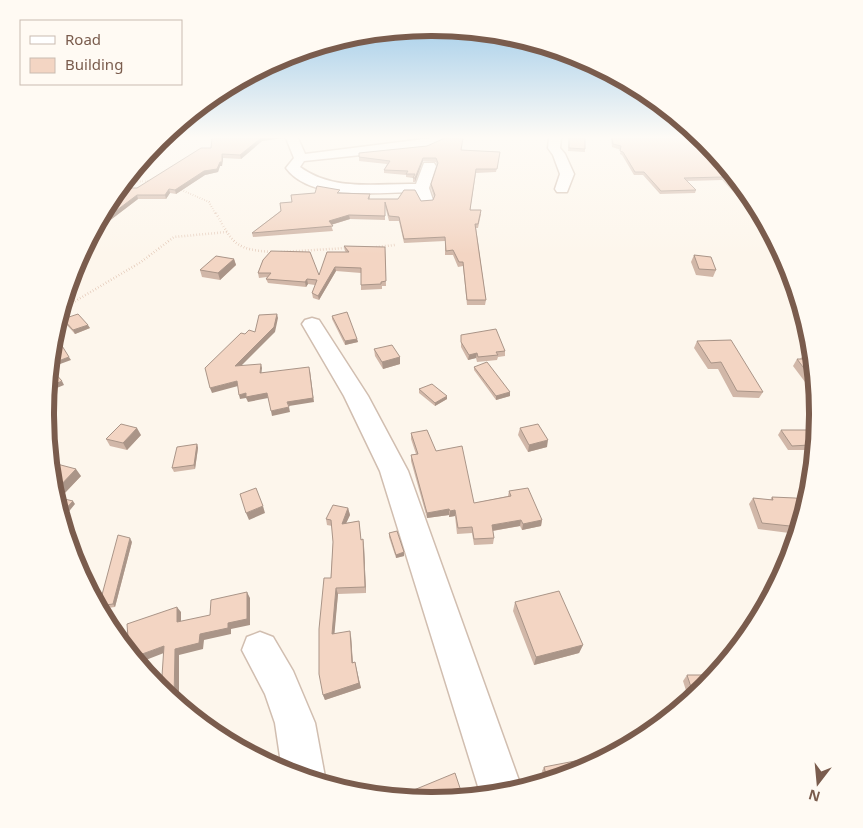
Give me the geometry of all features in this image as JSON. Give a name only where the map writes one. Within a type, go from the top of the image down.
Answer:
[{"type":"street","points":[[306,177],[329,186],[358,189],[388,187],[424,194],[427,177]]},
{"type":"street","points":[[562,189],[566,177]]},
{"type":"street","points":[[312,324],[345,377],[383,446],[394,471],[499,785]]},
{"type":"street","points":[[260,650],[280,684],[295,723],[303,769]]},
{"type":"path","points":[[134,182],[153,181]]},
{"type":"path","points":[[174,187],[209,202],[232,240],[252,251],[263,253],[351,248]]},
{"type":"path","points":[[71,303],[141,262],[174,237],[227,232]]},
{"type":"path","points":[[372,248],[386,244],[395,245]]},
{"type":"building","points":[[155,177],[195,177],[175,190],[169,189],[165,195],[137,195],[110,216],[129,188],[137,188]]},
{"type":"building","points":[[433,177],[475,177],[470,210],[481,210],[478,224],[475,224],[486,300],[467,300],[463,262],[459,262],[453,250],[446,251],[445,237],[404,239],[399,217],[389,216],[385,202],[385,216],[349,215],[329,221],[333,226],[252,233],[281,211],[280,203],[292,202],[291,195],[315,193],[317,186],[340,190],[337,193],[370,194],[368,199],[398,199],[404,190],[415,190],[421,201],[433,200],[435,195],[431,184]]},
{"type":"building","points":[[648,177],[723,177],[684,178],[696,190],[661,191]]},
{"type":"building","points":[[344,246],[385,247],[386,281],[381,282],[381,284],[361,285],[361,268],[335,267],[318,296],[312,293],[317,280],[307,279],[305,282],[266,279],[271,273],[258,273],[263,260],[271,251],[310,252],[319,275],[327,252],[349,252]]},
{"type":"building","points":[[694,255],[711,257],[716,270],[699,269]]},
{"type":"building","points":[[216,256],[234,259],[218,273],[200,270]]},
{"type":"building","points":[[347,312],[357,339],[345,341],[332,316]]},
{"type":"building","points":[[78,314],[88,325],[73,330],[66,322],[67,318]]},
{"type":"building","points":[[277,314],[274,327],[235,366],[261,364],[260,373],[309,367],[313,398],[287,402],[289,407],[271,411],[267,393],[246,397],[246,393],[239,395],[237,381],[210,388],[205,368],[241,333],[245,334],[249,330],[255,332],[259,315]]},
{"type":"building","points":[[496,329],[505,351],[496,352],[498,355],[478,357],[477,353],[469,355],[461,342],[461,335]]},
{"type":"building","points":[[731,340],[763,392],[737,391],[721,362],[711,363],[697,341]]},
{"type":"building","points":[[60,343],[69,357],[58,361]]},
{"type":"building","points":[[392,345],[400,357],[382,362],[374,349]]},
{"type":"building","points":[[802,357],[805,357],[807,372],[797,359],[804,359]]},
{"type":"building","points":[[487,362],[510,392],[496,396],[474,367]]},
{"type":"building","points":[[56,375],[62,381],[55,384]]},
{"type":"building","points":[[432,384],[447,396],[435,403],[419,389]]},
{"type":"building","points":[[121,424],[137,428],[123,443],[106,439]]},
{"type":"building","points":[[538,424],[548,440],[529,445],[520,428]]},
{"type":"building","points":[[427,430],[436,451],[462,446],[474,503],[511,496],[509,491],[528,488],[542,520],[523,524],[521,520],[492,525],[494,538],[474,539],[472,527],[458,528],[455,510],[450,511],[449,509],[427,513],[411,455],[418,454],[411,433]]},
{"type":"building","points":[[781,430],[808,430],[807,445],[792,446]]},
{"type":"building","points":[[197,444],[194,465],[172,468],[177,447]]},
{"type":"building","points":[[57,464],[76,469],[61,485]]},
{"type":"building","points":[[256,488],[263,506],[246,513],[240,494]]},
{"type":"building","points":[[772,497],[799,499],[792,526],[762,523],[753,498],[773,500]]},
{"type":"building","points":[[64,499],[73,501],[66,508]]},
{"type":"building","points":[[333,505],[348,508],[342,524],[359,521],[361,540],[363,539],[365,587],[336,588],[332,634],[350,631],[352,663],[355,662],[359,683],[323,695],[319,674],[319,629],[324,578],[331,578],[333,542],[331,520],[326,519]]},
{"type":"building","points":[[397,531],[404,552],[396,555],[389,533]]},
{"type":"building","points":[[118,535],[130,538],[113,604],[105,605],[101,598]]},
{"type":"building","points":[[559,591],[583,645],[536,657],[515,602]]},
{"type":"building","points":[[247,592],[247,619],[228,623],[228,628],[200,634],[199,643],[175,649],[174,691],[160,677],[162,676],[164,646],[140,655],[128,639],[127,624],[177,607],[177,622],[210,615],[211,600]]},
{"type":"building","points":[[687,675],[705,675],[699,681],[691,688]]},
{"type":"building","points":[[585,759],[546,774],[544,767]]},
{"type":"building","points":[[455,773],[461,791],[432,792],[411,791]]}]
